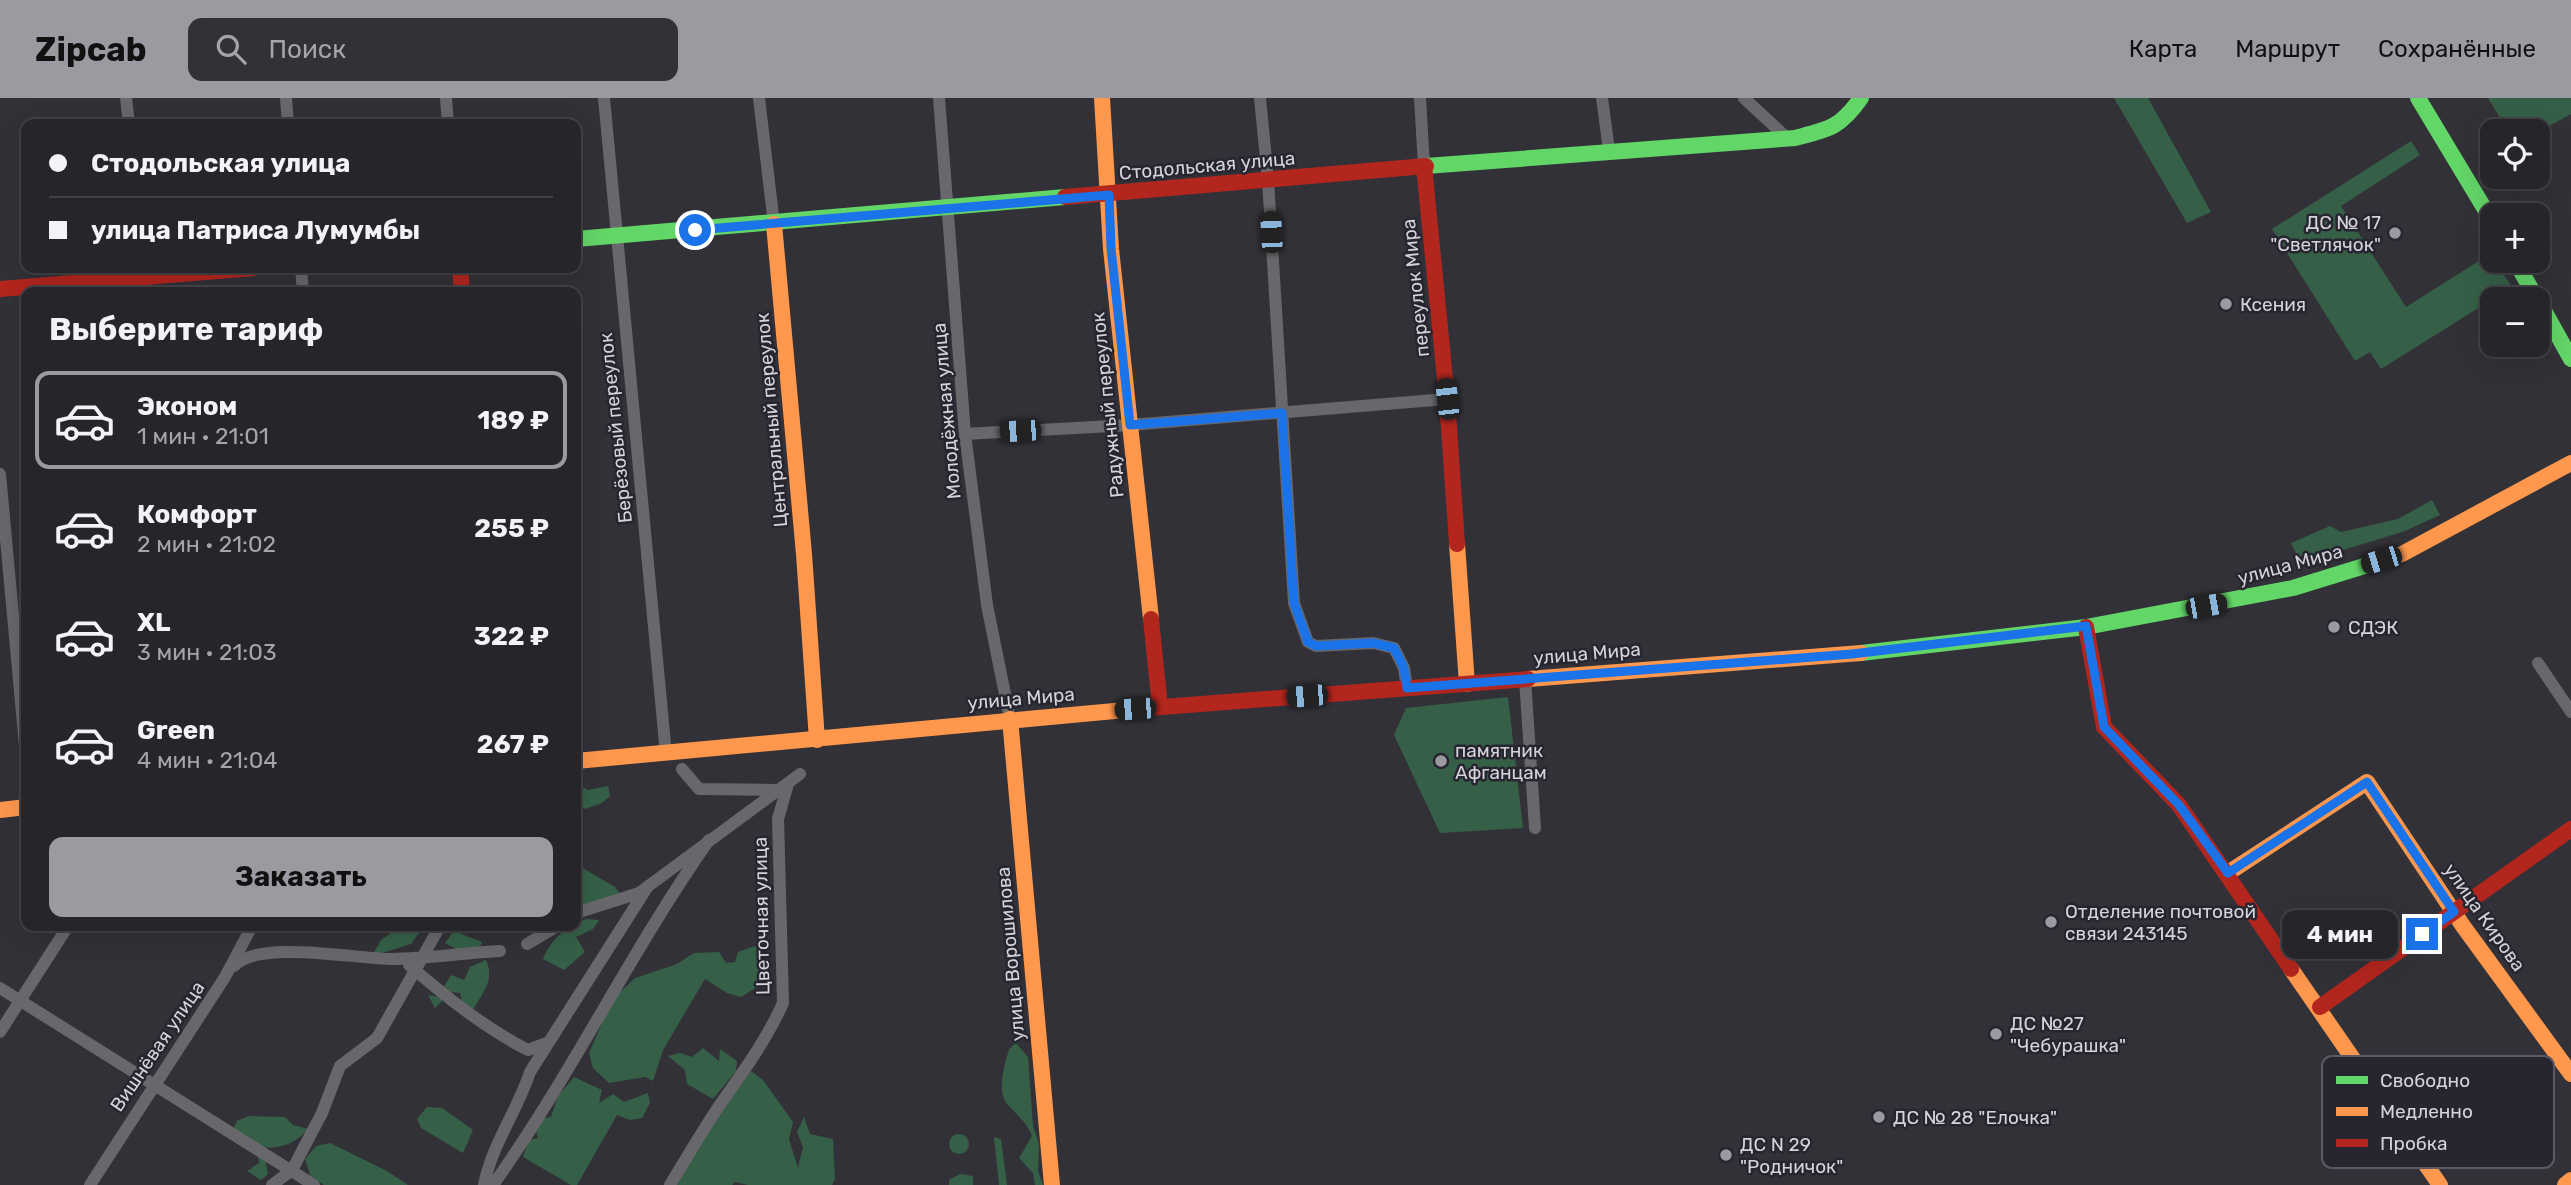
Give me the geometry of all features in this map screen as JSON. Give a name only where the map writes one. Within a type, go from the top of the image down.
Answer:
[{"type":"street","points":[[126,98],[128,119]]},
{"type":"street","points":[[285,98],[287,119]]},
{"type":"street","points":[[446,98],[448,119]]},
{"type":"street","name":"Берёзовый переулок","points":[[604,98],[666,754]]},
{"type":"street","name":"Центральный переулок","points":[[759,98],[774,224],[804,554],[817,740]]},
{"type":"street","name":"Молодёжная улица","points":[[939,98],[950,209],[965,434],[987,604],[1010,719]]},
{"type":"street","name":"Радужный переулок","points":[[1102,98],[1111,248],[1160,707]]},
{"type":"street","points":[[1260,98],[1268,180],[1294,603],[1308,642],[1316,646],[1373,643],[1394,648],[1404,668],[1407,688]]},
{"type":"street","name":"переулок Мира","points":[[1420,98],[1447,399],[1467,684]]},
{"type":"street","points":[[1602,98],[1609,150]]},
{"type":"street","points":[[1744,98],[1787,138]]},
{"type":"street","name":"Стодольская улица","points":[[581,239],[950,209],[1609,150],[1787,138],[1821,133],[1840,124],[1861,98]]},
{"type":"street","points":[[2418,98],[2481,203]]},
{"type":"street","points":[[29,287],[204,273]]},
{"type":"street","points":[[0,289],[21,288]]},
{"type":"street","points":[[2550,323],[2571,359]]},
{"type":"street","points":[[965,434],[1130,425],[1447,399]]},
{"type":"street","name":"улица Мира","points":[[581,761],[817,740],[1010,719],[1852,654],[2086,626],[2293,588],[2402,554],[2571,463]]},
{"type":"street","points":[[0,474],[21,703]]},
{"type":"street","points":[[2086,626],[2104,727],[2179,805],[2353,1056]]},
{"type":"street","points":[[2538,663],[2571,712]]},
{"type":"street","points":[[1525,679],[1535,828]]},
{"type":"street","name":"улица Ворошилова","points":[[1010,719],[1052,1185]]},
{"type":"street","points":[[682,769],[699,789],[784,787]]},
{"type":"street","points":[[581,911],[632,895],[649,886],[800,774]]},
{"type":"street","name":"улица Кирова","points":[[2228,873],[2367,782],[2454,912],[2571,1074]]},
{"type":"street","name":"Цветочная улица","points":[[670,1185],[772,1029],[783,1003],[778,819],[784,787]]},
{"type":"street","points":[[0,810],[21,808]]},
{"type":"street","points":[[2320,1007],[2571,828]]},
{"type":"street","points":[[486,1184],[565,1077],[663,911],[709,840]]},
{"type":"street","points":[[486,1184],[494,1147],[550,1041],[649,886]]},
{"type":"street","points":[[0,1032],[65,931]]},
{"type":"street","name":"Вишнёвая улица","points":[[90,1185],[225,977],[249,931]]},
{"type":"street","points":[[272,1185],[292,1170],[322,1113],[340,1066],[377,1038],[437,931]]},
{"type":"street","points":[[527,944],[549,931]]},
{"type":"street","points":[[225,977],[236,963],[260,953],[315,953],[396,959],[500,951]]},
{"type":"street","points":[[396,959],[477,1019],[516,1044],[528,1050],[550,1041]]},
{"type":"street","points":[[0,988],[104,1051],[153,1087],[314,1185]]},
{"type":"street","points":[[2429,1168],[2440,1185]]},
{"type":"street","points":[[2565,1185],[2571,1180]]},
{"type":"green space","points":[[2114,98],[2148,98],[2211,212],[2187,223]]},
{"type":"green space","points":[[2488,98],[2571,98],[2571,114],[2550,125],[2550,119],[2501,119]]},
{"type":"green space","points":[[2411,141],[2420,155],[2341,206],[2406,307],[2480,260],[2480,273],[2503,273],[2512,287],[2480,287],[2480,307],[2381,369],[2370,352],[2355,361],[2272,229]]},
{"type":"green space","points":[[2432,500],[2440,515],[2405,531],[2301,563],[2291,543],[2330,526],[2341,532],[2398,519]]},
{"type":"green space","points":[[1508,697],[1523,828],[1440,833],[1394,735],[1406,708]]},
{"type":"green space","points":[[581,786],[588,790],[608,786],[610,796],[602,803],[585,809],[581,807]]},
{"type":"green space","points":[[581,867],[615,887],[621,895],[581,907]]},
{"type":"green space","points":[[599,920],[593,929],[576,937],[585,952],[564,970],[543,959],[560,934],[564,931],[581,931],[581,922]]},
{"type":"green space","points":[[394,931],[419,933],[411,944],[372,956],[381,940]]},
{"type":"green space","points":[[454,931],[482,942],[480,947],[458,950],[445,943]]},
{"type":"green space","points":[[755,946],[766,963],[760,985],[741,997],[727,993],[705,979],[663,1050],[653,1081],[645,1077],[609,1083],[593,1068],[589,1053],[612,1000],[635,978],[677,964],[694,953],[719,952],[726,963],[735,962],[738,952]]},
{"type":"green space","points":[[486,960],[489,968],[488,982],[470,1015],[463,1007],[460,993],[451,992],[435,1008],[428,995],[438,997],[451,975],[464,980],[470,967]]},
{"type":"green space","points":[[1016,1043],[1028,1057],[1033,1126],[1039,1144],[1038,1171],[1043,1185],[1035,1185],[1033,1173],[1019,1158],[1032,1136],[1009,1106],[1003,1093],[1005,1063],[1009,1049]]},
{"type":"green space","points":[[703,1048],[719,1061],[720,1049],[737,1061],[736,1071],[713,1099],[687,1084],[685,1070],[668,1056],[680,1053],[692,1057]]},
{"type":"green space","points":[[751,1071],[763,1080],[793,1122],[789,1139],[798,1168],[803,1147],[797,1132],[804,1117],[810,1134],[833,1139],[835,1179],[832,1185],[748,1185],[735,1182],[732,1185],[677,1185],[705,1135]]},
{"type":"green space","points":[[574,1077],[602,1090],[599,1103],[613,1094],[624,1102],[648,1093],[650,1103],[642,1118],[630,1120],[617,1115],[577,1185],[571,1185],[523,1157],[529,1140],[538,1138],[535,1126],[544,1118],[551,1117],[558,1096]]},
{"type":"green space","points":[[427,1107],[442,1108],[473,1130],[463,1153],[421,1128],[417,1119]]},
{"type":"green space","points":[[249,1116],[285,1117],[293,1125],[308,1129],[288,1144],[263,1147],[268,1174],[261,1180],[247,1171],[259,1163],[257,1150],[232,1132],[237,1121]]},
{"type":"green space","points":[[959,1134],[966,1137],[969,1144],[966,1151],[959,1154],[952,1151],[949,1144],[952,1137]]},
{"type":"green space","points":[[994,1137],[1001,1139],[1007,1185],[999,1185]]},
{"type":"green space","points":[[330,1143],[387,1171],[408,1185],[324,1185],[310,1175],[305,1159],[316,1146]]},
{"type":"green space","points":[[960,1174],[973,1176],[973,1185],[949,1185],[949,1180]]},
{"type":"traffic: fast","points":[[1426,166],[1795,138],[1833,126],[1847,116],[1861,98]]},
{"type":"traffic: fast","points":[[2418,98],[2481,203]]},
{"type":"traffic: fast","points":[[581,239],[1065,197]]},
{"type":"traffic: fast","points":[[2522,273],[2530,287]]},
{"type":"traffic: fast","points":[[2550,321],[2571,359]]},
{"type":"traffic: fast","points":[[1861,653],[2086,627],[2293,588],[2374,563]]},
{"type":"traffic: slow","points":[[1102,98],[1111,249],[1151,619]]},
{"type":"traffic: slow","points":[[774,224],[804,554],[817,740]]},
{"type":"traffic: slow","points":[[2374,563],[2402,554],[2571,463]]},
{"type":"traffic: slow","points":[[1457,544],[1467,684]]},
{"type":"traffic: slow","points":[[1528,679],[1861,653]]},
{"type":"traffic: slow","points":[[581,761],[1136,709]]},
{"type":"traffic: slow","points":[[1010,719],[1052,1185]]},
{"type":"traffic: slow","points":[[2228,873],[2367,782],[2463,926],[2571,1074]]},
{"type":"traffic: slow","points":[[0,810],[21,808]]},
{"type":"traffic: slow","points":[[2291,969],[2351,1056]]},
{"type":"traffic: slow","points":[[2428,1168],[2440,1185]]},
{"type":"traffic: slow","points":[[2565,1185],[2571,1180]]},
{"type":"traffic: jam","points":[[1424,166],[1447,399],[1457,544]]},
{"type":"traffic: jam","points":[[1065,197],[1426,166]]},
{"type":"traffic: jam","points":[[24,287],[194,273]]},
{"type":"traffic: jam","points":[[460,273],[462,287]]},
{"type":"traffic: jam","points":[[0,289],[21,287]]},
{"type":"traffic: jam","points":[[1151,619],[1160,707]]},
{"type":"traffic: jam","points":[[2086,627],[2104,727],[2179,805],[2291,969]]},
{"type":"traffic: jam","points":[[1136,709],[1528,679]]},
{"type":"traffic: jam","points":[[2320,1007],[2571,829]]},
{"type":"place","name":"ДС № 17 \"Светлячок\"","points":[[2395,233]]},
{"type":"place","name":"Ксения","points":[[2226,304]]},
{"type":"place","name":"СДЭК","points":[[2334,627]]},
{"type":"place","name":"памятник Афганцам","points":[[1441,761]]},
{"type":"place","name":"Отделение почтовой связи 243145","points":[[2051,922]]},
{"type":"place","name":"ДС №27 \"Чебурашка\"","points":[[1996,1034]]},
{"type":"place","name":"ДС № 28 \"Елочка\"","points":[[1879,1117]]},
{"type":"place","name":"ДС N 29 \"Родничок\"","points":[[1726,1155]]},
{"type":"route","points":[[695,230],[1109,195],[1111,248],[1130,425],[1282,413],[1294,603],[1308,642],[1323,647],[1373,643],[1394,648],[1404,668],[1407,688],[1852,654],[2086,626],[2104,727],[2179,805],[2228,873],[2367,782],[2454,912],[2422,934]]}]
